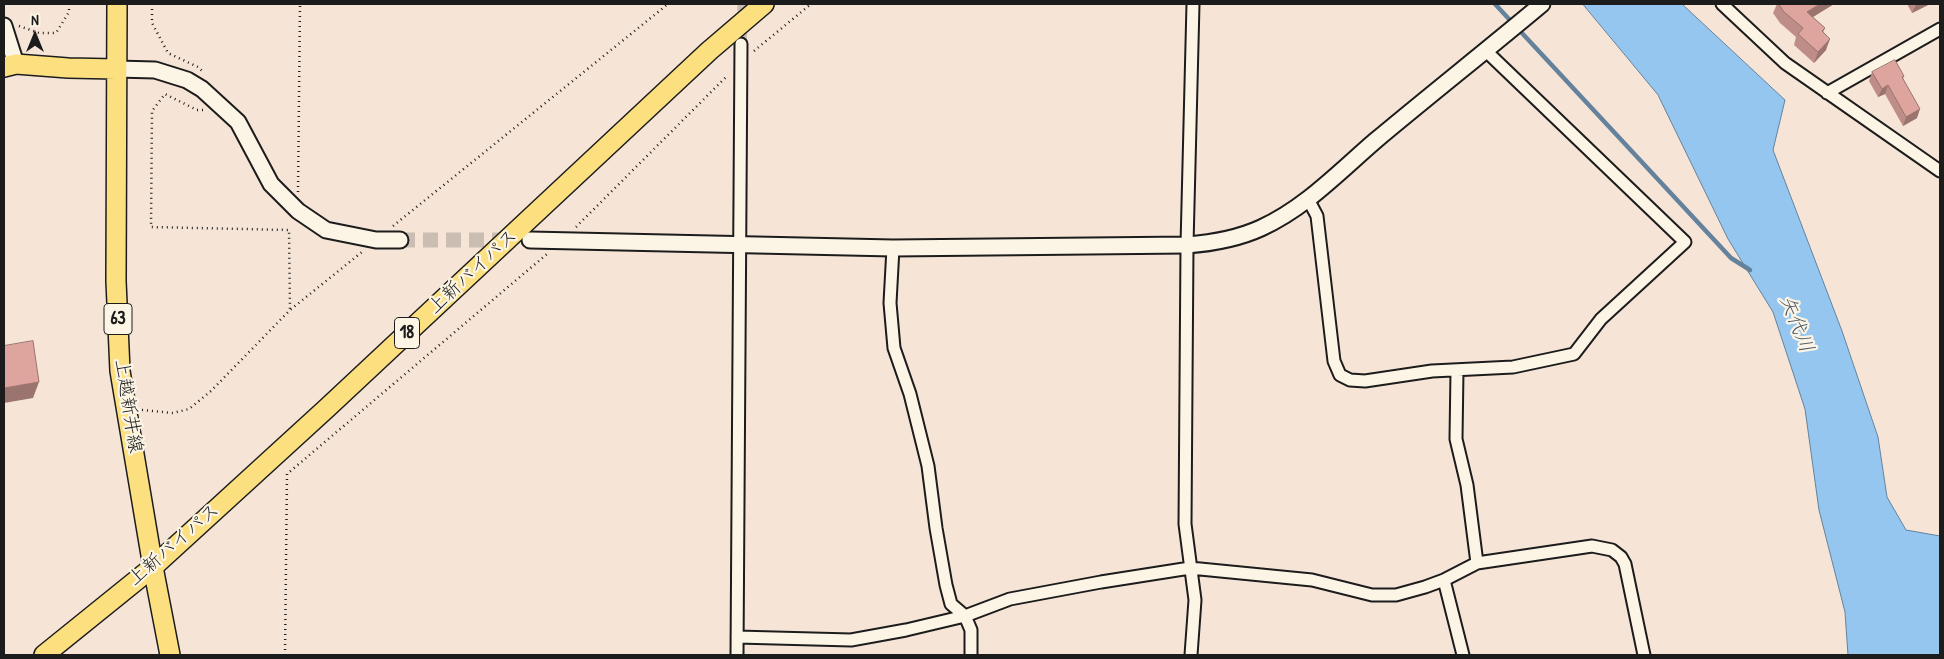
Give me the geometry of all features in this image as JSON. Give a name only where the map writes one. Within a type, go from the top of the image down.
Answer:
[{"type":"main road","name":"上越新井線","points":[[117,4],[116,281],[120,371],[170,655]]},
{"type":"main road","name":"上新バイパス","points":[[44,655],[153,567],[327,408],[709,51],[764,4]]},
{"type":"main road","points":[[10,66],[116,69]]},
{"type":"street","points":[[1190,655],[1195,600],[1185,524],[1187,245],[1193,4]]},
{"type":"street","points":[[530,240],[893,248],[1187,245],[1229,240],[1278,219],[1308,199],[1542,4]]},
{"type":"street","points":[[1722,4],[1785,63],[1906,145],[1940,171]]},
{"type":"street","points":[[8,25],[10,66]]},
{"type":"street","points":[[1827,93],[1940,29]]},
{"type":"street","points":[[737,655],[741,44]]},
{"type":"street","points":[[1308,199],[1317,216],[1334,360],[1340,375],[1350,380],[1365,381],[1432,371],[1513,366],[1574,354],[1601,319],[1685,242],[1490,48]]},
{"type":"street","points":[[116,69],[156,70],[187,80],[202,89],[238,122],[271,184],[298,211],[326,230],[376,240],[400,240]]},
{"type":"street","points":[[893,248],[890,303],[894,348],[910,394],[928,466],[936,528],[951,604],[965,616],[971,630],[970,655]]},
{"type":"street","points":[[1457,370],[1456,439],[1468,485],[1477,563]]},
{"type":"street","points":[[738,637],[851,640],[906,630],[965,616],[1010,599],[1190,568],[1312,580],[1372,595],[1396,595],[1444,580],[1477,563],[1592,546],[1612,550],[1621,557],[1625,564],[1644,655]]},
{"type":"street","points":[[1444,580],[1463,655]]},
{"type":"path","points":[[8,25],[39,33],[56,32],[69,12],[69,4]]},
{"type":"path","points":[[152,4],[152,23],[168,53],[198,67],[208,76]]},
{"type":"path","points":[[298,211],[300,4]]},
{"type":"path","points":[[127,409],[173,413],[189,409],[211,391],[290,310],[668,4]]},
{"type":"path","points":[[285,655],[287,474],[563,240],[740,62],[811,4]]},
{"type":"path","points":[[218,103],[204,110],[197,110],[165,94],[152,111],[151,227],[289,230],[290,310]]},
{"type":"water","name":"矢代川","points":[[1583,4],[1682,4],[1785,100],[1773,150],[1842,331],[1878,437],[1887,497],[1906,530],[1940,536],[1940,655],[1848,655],[1845,612],[1819,510],[1805,409],[1773,312],[1728,239],[1658,95]]},
{"type":"building","points":[[1779,4],[1820,4],[1807,12],[1825,28],[1822,31],[1830,39],[1818,52],[1798,34],[1803,28],[1784,12]]},
{"type":"building","points":[[1895,60],[1920,109],[1906,117],[1888,85],[1882,89],[1872,72]]},
{"type":"building","points":[[33,341],[39,382],[4,388],[4,346]]},
{"type":"waterway","points":[[1495,4],[1731,258],[1750,270]]},
{"type":"tunnel","points":[[741,44],[743,4]]},
{"type":"tunnel","points":[[400,240],[514,240]]}]
